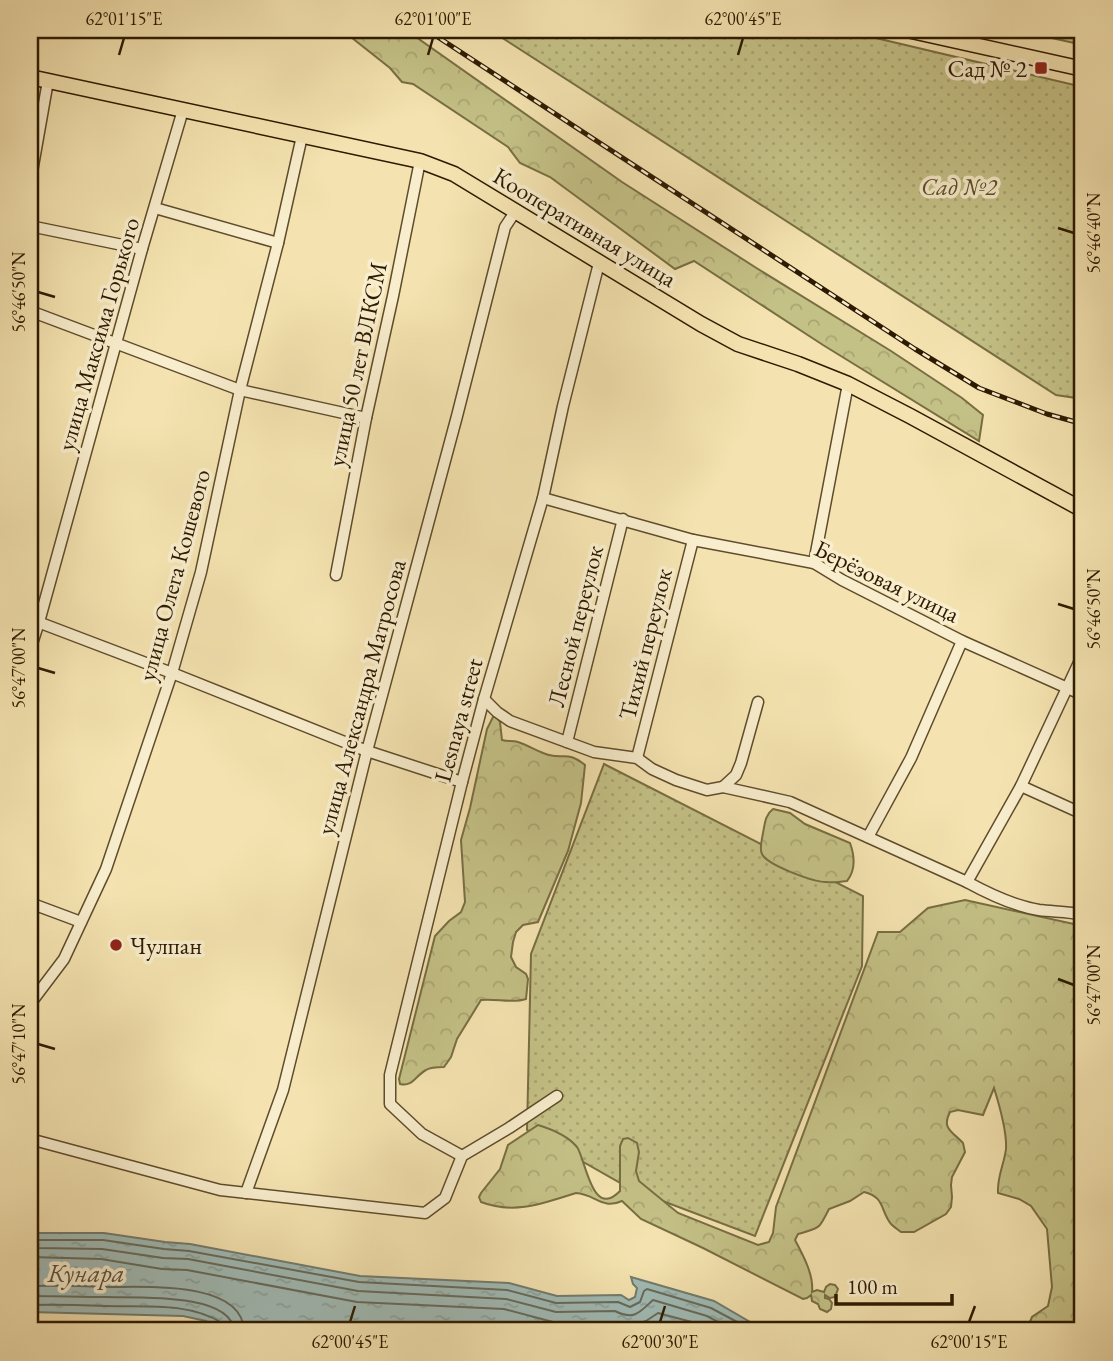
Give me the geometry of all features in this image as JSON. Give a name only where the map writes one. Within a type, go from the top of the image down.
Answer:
[{"type":"main road","points":[[907,30],[1083,69]]},
{"type":"main road","name":"Кооперативная улица","points":[[30,77],[420,161],[454,174],[738,344],[848,384],[1083,510]]},
{"type":"street","points":[[30,183],[48,81]]},
{"type":"street","name":"улица Максима Горького","points":[[30,650],[34,620],[117,344],[183,110]]},
{"type":"street","name":"улица Олега Кошевого","points":[[30,1004],[64,960],[106,869],[172,673],[201,572],[240,390],[302,136]]},
{"type":"street","name":"улица 50 лет ВЛКСМ","points":[[337,575],[366,418],[420,161]]},
{"type":"street","points":[[155,208],[278,243]]},
{"type":"street","name":"улица Александра Матросова","points":[[246,1193],[283,1090],[367,751],[505,227],[515,212]]},
{"type":"street","points":[[30,226],[142,249]]},
{"type":"street","name":"Lesnaya street","points":[[462,1156],[422,1134],[390,1104],[390,1075],[484,699],[543,498],[599,263]]},
{"type":"street","points":[[30,310],[240,390],[366,418]]},
{"type":"street","points":[[814,563],[848,384]]},
{"type":"street","name":"Берёзовая улица","points":[[543,498],[693,540],[814,563],[961,641],[1083,695]]},
{"type":"street","name":"Лесной переулок","points":[[567,742],[623,519]]},
{"type":"street","name":"Тихий переулок","points":[[637,758],[693,540]]},
{"type":"street","points":[[34,620],[367,751],[462,782]]},
{"type":"street","points":[[868,837],[911,758],[961,641]]},
{"type":"street","points":[[967,882],[1021,786],[1083,654]]},
{"type":"street","points":[[484,699],[510,721],[594,752],[637,758],[652,769],[676,780],[707,790],[723,787],[790,802],[991,895],[1037,909],[1083,915]]},
{"type":"street","points":[[723,787],[736,775],[758,702]]},
{"type":"street","points":[[1021,786],[1083,814]]},
{"type":"street","points":[[30,903],[81,922]]},
{"type":"street","points":[[30,1139],[220,1190],[425,1213],[446,1198],[462,1156],[557,1096]]},
{"type":"green space","points":[[342,30],[406,30],[622,182],[962,398],[983,415],[979,441],[823,345],[694,261],[675,269],[550,177],[520,163],[508,147],[413,84],[402,82],[390,68]]},
{"type":"green space","name":"Сад №2","points":[[490,30],[842,30],[1083,87],[1083,399],[1056,395]]},
{"type":"green space","points":[[1016,30],[1083,30],[1083,45],[1025,32]]},
{"type":"green space","points":[[496,716],[500,722],[502,740],[518,742],[549,755],[570,757],[585,765],[581,803],[568,851],[538,922],[523,925],[516,932],[513,942],[511,957],[516,967],[526,974],[528,979],[526,999],[481,1000],[457,1039],[451,1057],[444,1067],[428,1069],[411,1082],[400,1084],[399,1079],[435,936],[461,912],[465,902],[461,840],[487,729]]},
{"type":"green space","points":[[604,764],[863,896],[862,966],[755,1236],[631,1189],[527,1130],[531,954]]},
{"type":"green space","points":[[773,809],[790,813],[805,824],[850,843],[854,863],[847,881],[811,879],[781,868],[766,858],[761,852],[761,844],[768,814]]},
{"type":"green space","points":[[965,900],[1083,926],[1083,1331],[1026,1331],[1032,1317],[1048,1306],[1052,1287],[1047,1229],[1031,1206],[1019,1199],[998,1193],[1006,1142],[994,1088],[983,1115],[958,1110],[950,1112],[948,1126],[963,1143],[965,1152],[952,1177],[951,1207],[946,1214],[914,1232],[901,1232],[891,1224],[876,1197],[864,1192],[829,1209],[818,1227],[798,1234],[795,1240],[810,1272],[812,1292],[824,1292],[830,1284],[838,1289],[835,1297],[825,1295],[832,1303],[827,1312],[812,1301],[811,1295],[803,1299],[641,1219],[622,1201],[609,1204],[576,1193],[518,1208],[481,1202],[479,1197],[500,1169],[508,1145],[538,1125],[564,1136],[577,1147],[591,1185],[603,1198],[610,1198],[620,1191],[620,1146],[623,1139],[628,1138],[637,1143],[639,1152],[636,1171],[639,1181],[678,1213],[758,1245],[769,1242],[773,1233],[776,1207],[878,932],[900,932],[928,908]]},
{"type":"water","name":"Кунара","points":[[30,1230],[39,1233],[104,1233],[190,1244],[360,1276],[509,1283],[557,1296],[621,1295],[629,1300],[635,1297],[637,1288],[631,1277],[714,1301],[752,1323],[777,1331],[223,1331],[206,1321],[183,1316],[30,1312]]},
{"type":"railway","points":[[427,30],[915,349],[979,388],[1047,414],[1083,424]]},
{"type":"place","name":"Сад № 2","points":[[1041,68]]},
{"type":"place","name":"Чулпан","points":[[116,945]]}]
